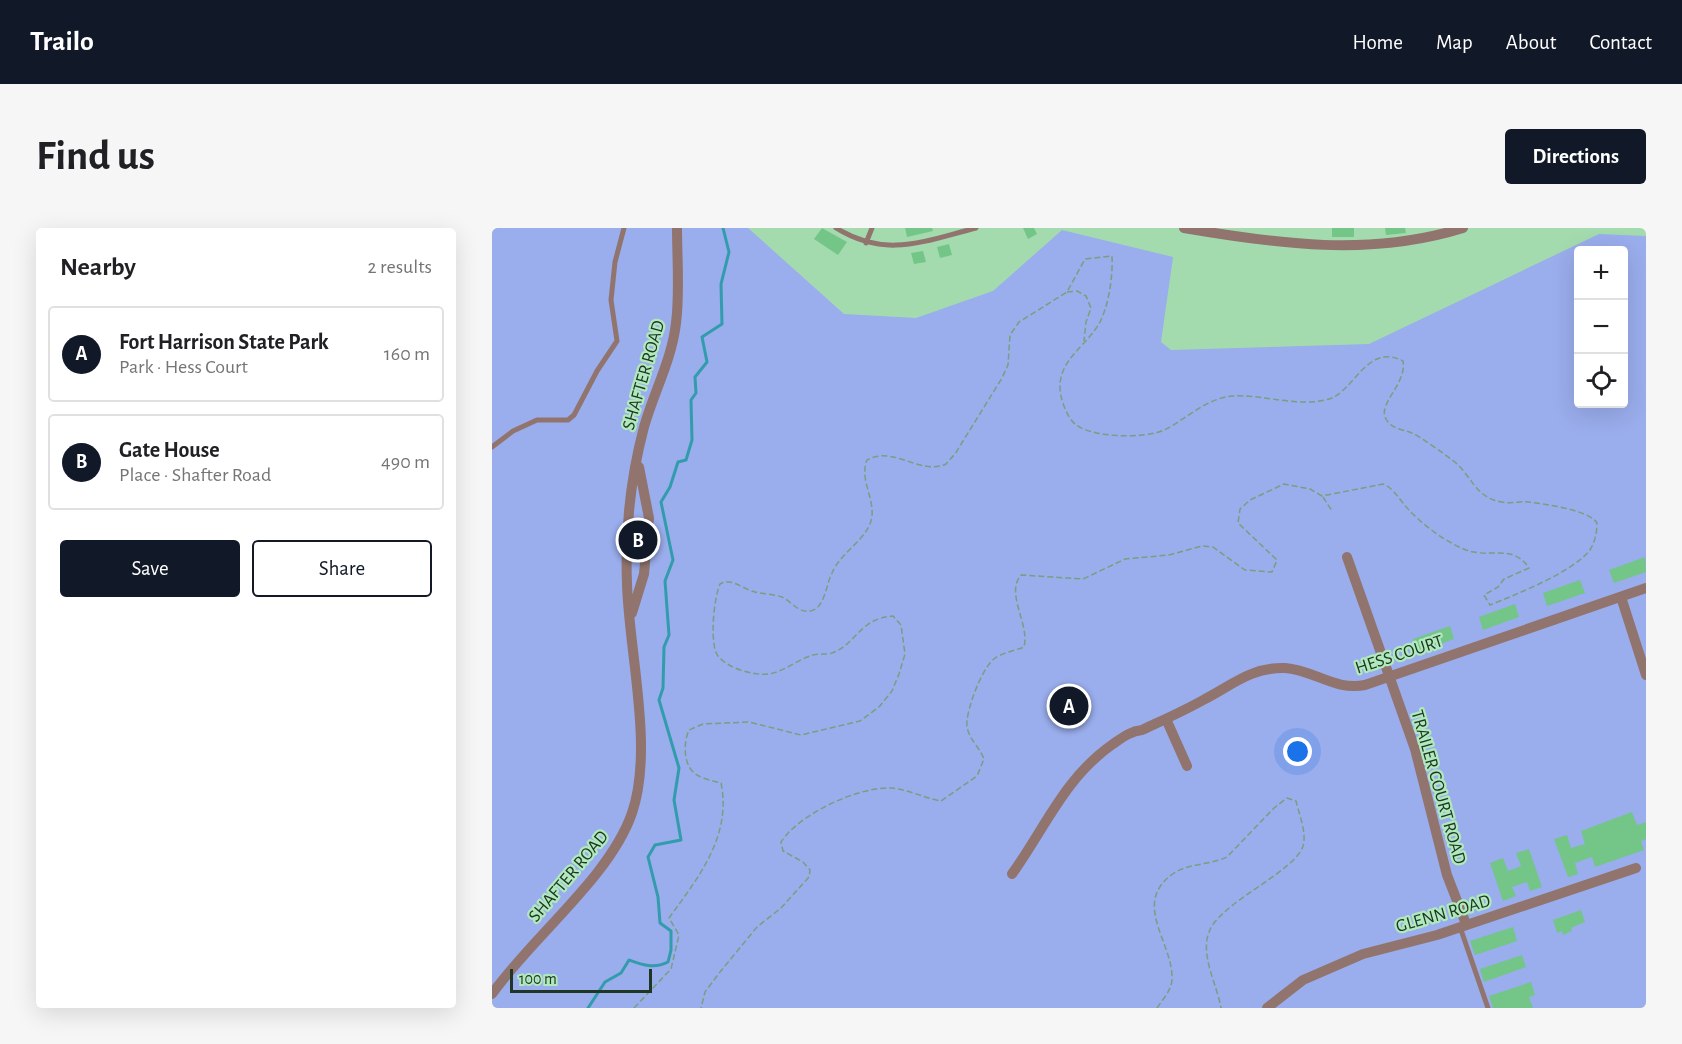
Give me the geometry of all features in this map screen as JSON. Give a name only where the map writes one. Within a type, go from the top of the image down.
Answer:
[{"type":"street","name":"SHAFTER ROAD","points":[[492,994],[513,966],[606,862],[622,836],[632,812],[640,778],[642,756],[629,622],[627,547],[638,459],[645,425],[668,358],[676,323],[677,228]]},
{"type":"street","points":[[1184,228],[1257,240],[1341,247],[1397,243],[1463,228]]},
{"type":"street","name":"SHAFTER ROAD","points":[[629,622],[644,571],[649,518],[638,459]]},
{"type":"street","name":"TRAILER COURT ROAD","points":[[1347,556],[1418,759],[1449,881],[1463,925]]},
{"type":"street","name":"HESS COURT","points":[[1012,874],[1032,846],[1060,797],[1079,773],[1105,750],[1126,735],[1206,699],[1236,679],[1266,669],[1298,670],[1347,687],[1365,685],[1646,588]]},
{"type":"street","points":[[1621,597],[1646,675]]},
{"type":"street","points":[[1166,718],[1186,766]]},
{"type":"street","name":"GLENN ROAD","points":[[1268,1008],[1303,980],[1360,955],[1463,925],[1636,868]]},
{"type":"lane","points":[[492,447],[524,425],[537,420],[568,420],[574,415],[597,371],[617,341],[611,300],[615,262],[624,228]]},
{"type":"lane","points":[[836,228],[866,243],[885,247],[905,246],[976,228]]},
{"type":"lane","points":[[866,243],[872,228]]},
{"type":"lane","points":[[1463,925],[1488,1008]]},
{"type":"path","points":[[1067,292],[1085,259],[1112,256],[1113,272],[1101,321],[1067,362],[1060,382],[1061,396],[1068,414],[1075,424],[1083,428],[1143,437],[1164,431],[1197,409],[1234,396],[1267,400],[1326,400],[1337,396],[1362,368],[1383,358],[1395,357],[1403,361],[1405,371],[1384,410],[1385,418],[1394,428],[1414,434],[1451,459],[1485,498],[1503,503],[1528,502],[1584,513],[1593,516],[1597,523],[1597,533],[1591,548],[1582,559],[1531,588],[1490,605],[1484,595],[1498,587],[1504,579],[1529,568],[1522,557],[1512,553],[1489,554],[1467,550],[1437,534],[1410,511],[1390,487],[1383,484],[1322,496]]},
{"type":"path","points":[[634,1008],[671,969],[679,935],[669,918],[705,869],[719,836],[724,797],[721,783],[695,775],[690,768],[685,746],[689,730],[703,724],[749,722],[801,735],[860,722],[879,707],[892,691],[905,654],[901,625],[894,616],[880,617],[856,632],[845,645],[832,653],[811,655],[776,672],[754,674],[728,664],[718,656],[714,646],[715,596],[720,584],[726,582],[736,584],[752,591],[782,598],[797,609],[808,612],[815,609],[822,600],[831,573],[840,558],[869,526],[873,507],[863,469],[867,460],[885,454],[928,466],[946,464],[955,454],[1002,378],[1008,366],[1010,335],[1019,322],[1067,292],[1077,291],[1086,296],[1091,308],[1086,322],[1084,342]]},
{"type":"path","points":[[700,1008],[705,992],[757,927],[782,908],[809,877],[810,870],[803,862],[783,851],[782,842],[787,833],[816,811],[869,789],[892,788],[919,793],[941,801],[977,776],[984,759],[980,748],[969,735],[967,725],[972,703],[988,664],[995,657],[1024,647],[1027,636],[1015,591],[1015,582],[1021,575],[1083,579],[1125,559],[1169,555],[1202,546],[1213,547],[1245,570],[1272,572],[1277,560],[1238,523],[1240,509],[1250,500],[1284,484],[1310,489],[1322,496],[1332,511]]},
{"type":"path","points":[[1157,1008],[1169,992],[1172,980],[1170,962],[1155,923],[1157,892],[1164,881],[1176,872],[1227,857],[1274,808],[1287,798],[1296,801],[1304,839],[1303,848],[1293,860],[1232,907],[1208,933],[1207,953],[1221,1008]]},
{"type":"shaded area","points":[[492,228],[748,228],[844,314],[916,318],[993,291],[1062,230],[1173,257],[1161,342],[1171,350],[1369,344],[1599,234],[1646,236],[1646,1008],[492,1008]]},
{"type":"building","points":[[822,228],[847,242],[838,255],[814,239]]},
{"type":"building","points":[[905,228],[932,228],[933,231],[907,237]]},
{"type":"building","points":[[1023,228],[1034,228],[1037,234],[1028,239]]},
{"type":"building","points":[[1332,228],[1354,228],[1354,237],[1332,237]]},
{"type":"building","points":[[1385,228],[1405,228],[1406,233],[1386,235]]},
{"type":"building","points":[[949,244],[952,255],[940,258],[937,247]]},
{"type":"building","points":[[923,251],[926,262],[914,264],[911,253]]},
{"type":"building","points":[[1645,557],[1646,572],[1614,583],[1609,570]]},
{"type":"building","points":[[1580,580],[1585,593],[1547,606],[1543,593]]},
{"type":"building","points":[[1515,604],[1519,617],[1483,630],[1479,617]]},
{"type":"building","points":[[1450,626],[1454,639],[1418,652],[1413,639]]},
{"type":"building","points":[[1632,812],[1637,825],[1646,822],[1646,839],[1641,841],[1644,850],[1595,867],[1592,857],[1575,863],[1578,874],[1568,877],[1554,839],[1567,835],[1571,848],[1585,844],[1581,831]]},
{"type":"building","points":[[1529,849],[1542,887],[1530,891],[1527,882],[1512,887],[1516,896],[1503,901],[1490,863],[1503,858],[1508,871],[1521,866],[1516,853]]},
{"type":"building","points":[[1581,910],[1585,922],[1571,928],[1572,931],[1563,935],[1562,931],[1557,933],[1553,920]]},
{"type":"building","points":[[1513,927],[1517,941],[1475,955],[1470,941]]},
{"type":"building","points":[[1522,955],[1526,967],[1484,982],[1480,969]]},
{"type":"building","points":[[1531,982],[1535,995],[1529,997],[1533,1008],[1493,1008],[1489,996]]},
{"type":"waterway","points":[[588,1008],[605,982],[621,973],[629,960],[644,965],[658,965],[668,962],[671,950],[671,931],[660,923],[658,897],[648,857],[655,845],[681,840],[674,800],[679,768],[659,700],[663,688],[664,647],[669,635],[665,581],[673,560],[661,502],[670,487],[678,462],[686,460],[692,440],[691,400],[696,393],[695,377],[707,362],[702,337],[722,324],[721,284],[729,252],[723,228]]},
{"type":"place","name":"Gate House","points":[[638,540]]},
{"type":"place","name":"Fort Harrison State Park","points":[[1069,706]]}]
